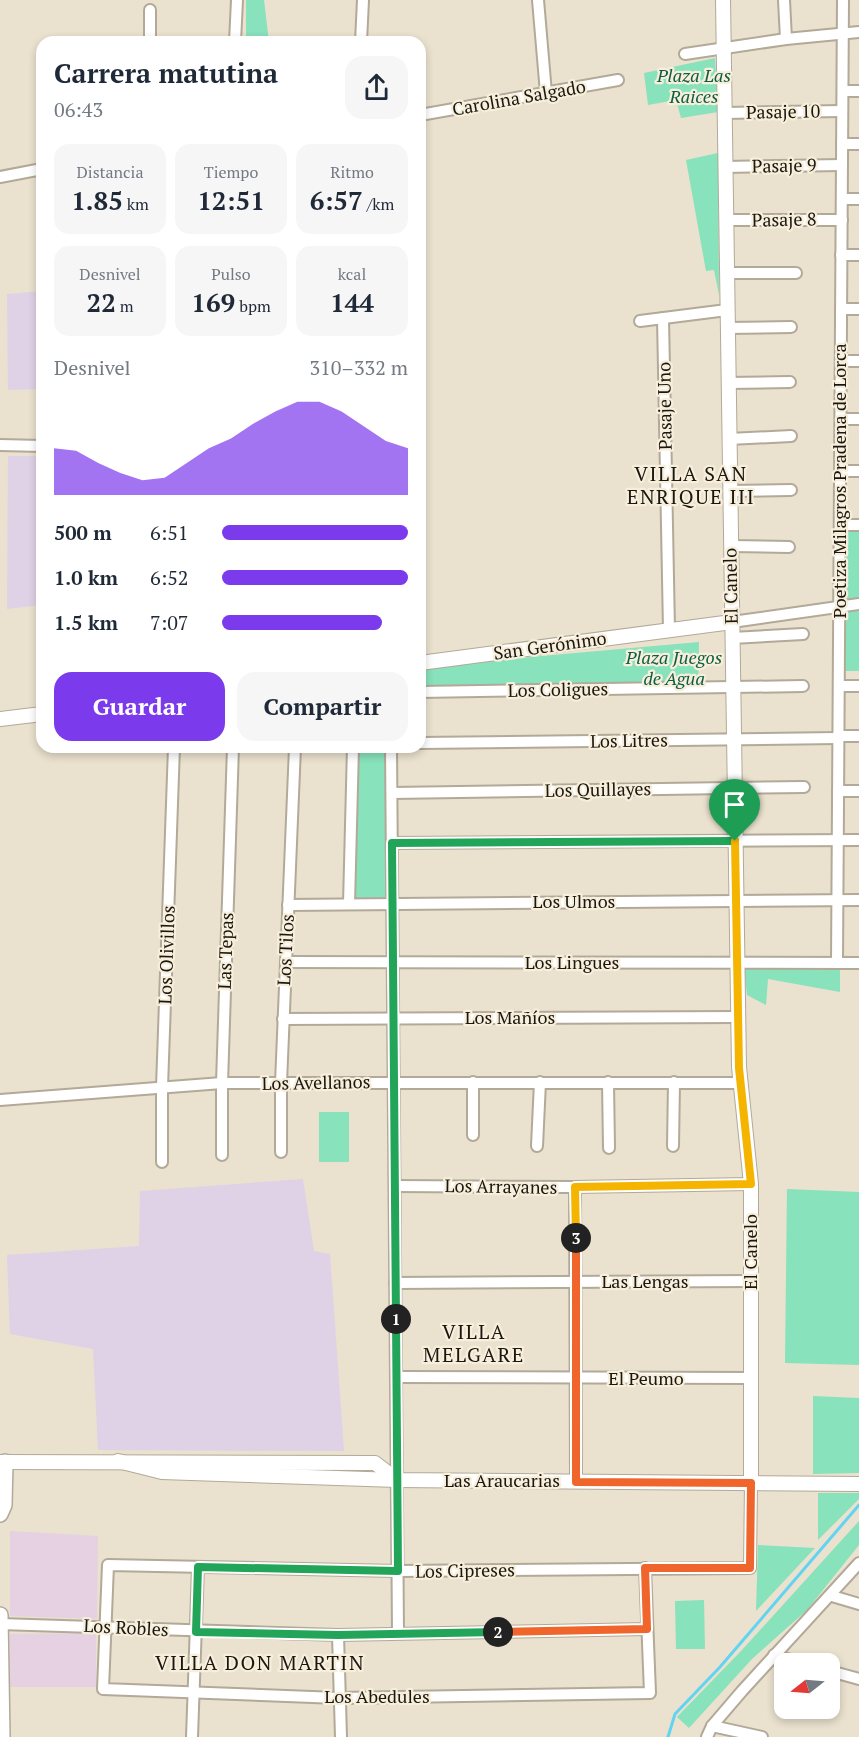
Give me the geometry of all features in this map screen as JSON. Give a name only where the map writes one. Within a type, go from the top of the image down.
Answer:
[{"type":"main road","points":[[0,1514],[3,1505],[2,1462]]},
{"type":"main road","points":[[0,1615],[2,1737]]},
{"type":"street","points":[[235,36],[237,0]]},
{"type":"street","points":[[361,36],[363,0]]},
{"type":"street","points":[[538,0],[546,93]]},
{"type":"street","name":"El Canelo","points":[[723,0],[738,1017],[741,1083],[751,1184],[750,1568]]},
{"type":"street","points":[[784,0],[786,39]]},
{"type":"street","name":"Poetiza Milagros Pradena de Lorca","points":[[837,963],[843,0]]},
{"type":"street","points":[[150,10],[150,36]]},
{"type":"street","points":[[685,54],[843,31],[859,32]]},
{"type":"street","name":"Carolina Salgado","points":[[426,114],[618,80]]},
{"type":"street","points":[[843,91],[859,91]]},
{"type":"street","name":"Pasaje 10","points":[[724,113],[842,111]]},
{"type":"street","points":[[842,144],[859,144]]},
{"type":"street","name":"Pasaje 9","points":[[725,167],[842,165]]},
{"type":"street","points":[[0,177],[36,170]]},
{"type":"street","points":[[842,199],[859,199]]},
{"type":"street","name":"Pasaje 8","points":[[726,220],[842,220]]},
{"type":"street","points":[[842,255],[859,255]]},
{"type":"street","points":[[727,273],[796,273]]},
{"type":"street","points":[[841,309],[859,309]]},
{"type":"street","points":[[640,321],[727,310]]},
{"type":"street","name":"Pasaje Uno","points":[[663,318],[669,630]]},
{"type":"street","points":[[728,328],[791,327]]},
{"type":"street","points":[[841,361],[859,361]]},
{"type":"street","points":[[728,383],[790,382]]},
{"type":"street","points":[[841,419],[859,419]]},
{"type":"street","points":[[729,439],[791,436]]},
{"type":"street","points":[[0,445],[36,446]]},
{"type":"street","points":[[840,471],[859,471]]},
{"type":"street","points":[[730,491],[791,490]]},
{"type":"street","points":[[840,525],[859,525]]},
{"type":"street","points":[[730,546],[789,547]]},
{"type":"street","name":"San Gerónimo","points":[[426,662],[859,604]]},
{"type":"street","points":[[732,638],[803,634]]},
{"type":"street","name":"Los Coligues","points":[[426,692],[803,686]]},
{"type":"street","points":[[839,686],[859,686]]},
{"type":"street","points":[[0,719],[36,715]]},
{"type":"street","name":"Los Litres","points":[[426,743],[859,736]]},
{"type":"street","name":"Los Olivillos","points":[[162,1162],[162,1087],[174,753]]},
{"type":"street","name":"Las Tepas","points":[[222,1155],[222,1083],[233,753]]},
{"type":"street","name":"Los Tilos","points":[[281,1152],[280,1083],[295,753]]},
{"type":"street","points":[[349,904],[353,753]]},
{"type":"street","points":[[392,753],[398,1634]]},
{"type":"street","name":"Los Quillayes","points":[[392,793],[804,787]]},
{"type":"street","points":[[838,791],[859,791]]},
{"type":"street","points":[[392,843],[859,840]]},
{"type":"street","name":"Los Ulmos","points":[[288,904],[859,900]]},
{"type":"street","name":"Los Lingues","points":[[286,962],[859,963]]},
{"type":"street","name":"Los Mañíos","points":[[283,1018],[738,1017]]},
{"type":"street","points":[[473,1082],[473,1135]]},
{"type":"street","points":[[537,1146],[540,1082]]},
{"type":"street","points":[[608,1082],[609,1148]]},
{"type":"street","points":[[673,1146],[674,1082]]},
{"type":"street","name":"Los Avellanos","points":[[0,1100],[222,1083],[741,1083]]},
{"type":"street","name":"Los Arrayanes","points":[[395,1186],[575,1187],[751,1184]]},
{"type":"street","points":[[575,1187],[576,1482]]},
{"type":"street","name":"Las Lengas","points":[[396,1283],[751,1281]]},
{"type":"street","name":"El Peumo","points":[[396,1377],[751,1378]]},
{"type":"street","points":[[2,1462],[375,1463],[397,1480]]},
{"type":"street","name":"Las Araucarias","points":[[397,1480],[859,1484]]},
{"type":"street","points":[[776,1653],[832,1596],[859,1563]]},
{"type":"street","name":"Los Cipreses","points":[[106,1626],[108,1564],[398,1571],[750,1568]]},
{"type":"street","points":[[192,1737],[198,1567]]},
{"type":"street","points":[[645,1568],[647,1629]]},
{"type":"street","points":[[832,1596],[859,1604]]},
{"type":"street","name":"Los Robles","points":[[0,1624],[338,1635],[647,1629]]},
{"type":"street","name":"Los Abedules","points":[[106,1626],[103,1689],[338,1698],[650,1693],[647,1629]]},
{"type":"street","points":[[338,1635],[338,1698],[341,1737]]},
{"type":"street","points":[[707,1737],[712,1726],[774,1655]]},
{"type":"street","points":[[840,1674],[859,1679]]},
{"type":"street","points":[[712,1726],[762,1737]]},
{"type":"shaded area","points":[[36,292],[36,389],[8,390],[7,294]]},
{"type":"shaded area","points":[[8,456],[36,456],[36,606],[7,609]]},
{"type":"shaded area","points":[[303,1179],[314,1251],[330,1254],[344,1451],[98,1450],[93,1349],[10,1334],[7,1255],[139,1246],[140,1191]]},
{"type":"shaded area","points":[[10,1531],[98,1536],[97,1619],[10,1616]]},
{"type":"shaded area","points":[[96,1633],[96,1687],[9,1687],[10,1634]]},
{"type":"green space","points":[[246,0],[264,0],[268,36],[246,36]]},
{"type":"green space","name":"Plaza Las Raices","points":[[715,58],[718,112],[681,118],[676,100],[648,105],[644,73]]},
{"type":"green space","points":[[718,153],[719,295],[714,270],[706,271],[686,160]]},
{"type":"green space","points":[[845,529],[859,529],[859,671],[842,671]]},
{"type":"green space","name":"Plaza Juegos de Agua","points":[[699,642],[698,693],[426,694],[426,666]]},
{"type":"green space","points":[[357,753],[386,753],[390,910],[352,908]]},
{"type":"green space","points":[[744,968],[840,968],[840,992],[768,979],[766,1005],[747,995]]},
{"type":"green space","points":[[319,1112],[349,1112],[349,1162],[319,1162]]},
{"type":"green space","points":[[787,1189],[859,1192],[859,1365],[785,1363]]},
{"type":"green space","points":[[813,1396],[859,1398],[859,1473],[813,1474]]},
{"type":"green space","points":[[818,1493],[859,1493],[859,1499],[818,1540]]},
{"type":"green space","points":[[859,1521],[859,1545],[807,1610],[752,1659],[689,1728],[677,1717],[742,1650]]},
{"type":"green space","points":[[758,1545],[815,1548],[756,1611]]},
{"type":"green space","points":[[704,1600],[705,1649],[676,1649],[675,1601]]},
{"type":"waterway","points":[[668,1737],[675,1714],[720,1667],[859,1505]]},
{"type":"district","name":"VILLA SAN ENRIQUE III","points":[[691,486]]},
{"type":"district","name":"VILLA MELGARE","points":[[474,1344]]},
{"type":"district","name":"VILLA DON MARTIN","points":[[260,1663]]},
{"type":"route","points":[[735,841],[739,1068],[746,1112],[751,1184],[575,1187],[576,1482],[751,1483],[750,1568],[645,1568],[647,1629],[338,1635],[196,1632],[198,1567],[398,1571],[392,843],[735,841]]}]
